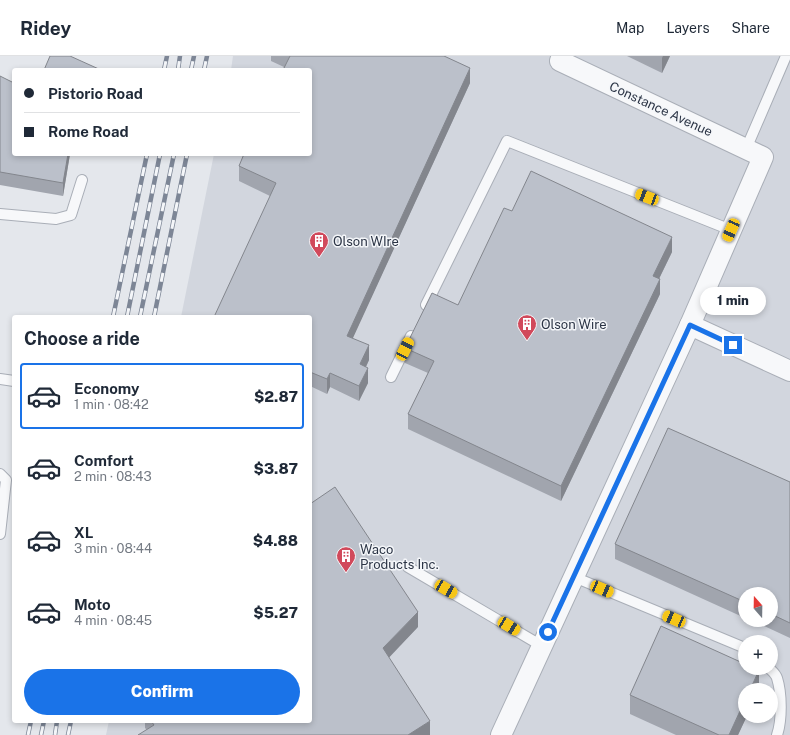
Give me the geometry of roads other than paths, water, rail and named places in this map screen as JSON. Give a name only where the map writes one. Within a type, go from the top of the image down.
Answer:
[{"type":"street","name":"Constance Avenue","points":[[558,58],[754,153]]},
{"type":"street","points":[[501,735],[690,325],[731,230],[754,153]]},
{"type":"street","points":[[690,325],[790,371]]},
{"type":"lane","points":[[754,153],[786,56]]},
{"type":"lane","points":[[423,313],[506,141],[731,230]]},
{"type":"lane","points":[[0,214],[56,219],[71,215],[82,180]]},
{"type":"lane","points":[[391,377],[416,327]]},
{"type":"lane","points":[[0,379],[12,381]]},
{"type":"lane","points":[[0,474],[6,480],[0,534]]},
{"type":"lane","points":[[408,567],[542,646]]},
{"type":"lane","points":[[574,577],[738,645]]},
{"type":"lane","points":[[776,675],[780,700],[780,726],[776,735]]},
{"type":"railway","points":[[164,68],[167,56]]},
{"type":"railway","points":[[178,68],[180,56]]},
{"type":"railway","points":[[191,68],[194,56]]},
{"type":"railway","points":[[204,68],[207,56]]},
{"type":"railway","points":[[113,315],[147,156]]},
{"type":"railway","points":[[127,315],[160,156]]},
{"type":"railway","points":[[140,315],[174,156]]},
{"type":"railway","points":[[154,315],[187,156]]},
{"type":"railway","points":[[28,735],[31,723]]},
{"type":"railway","points":[[41,735],[44,723]]},
{"type":"railway","points":[[55,735],[57,723]]},
{"type":"railway","points":[[68,735],[71,723]]},
{"type":"place","name":"Olson WIre","points":[[319,258]]},
{"type":"place","name":"Olson Wire","points":[[527,341]]},
{"type":"place","name":"Waco Products Inc.","points":[[346,573]]}]
